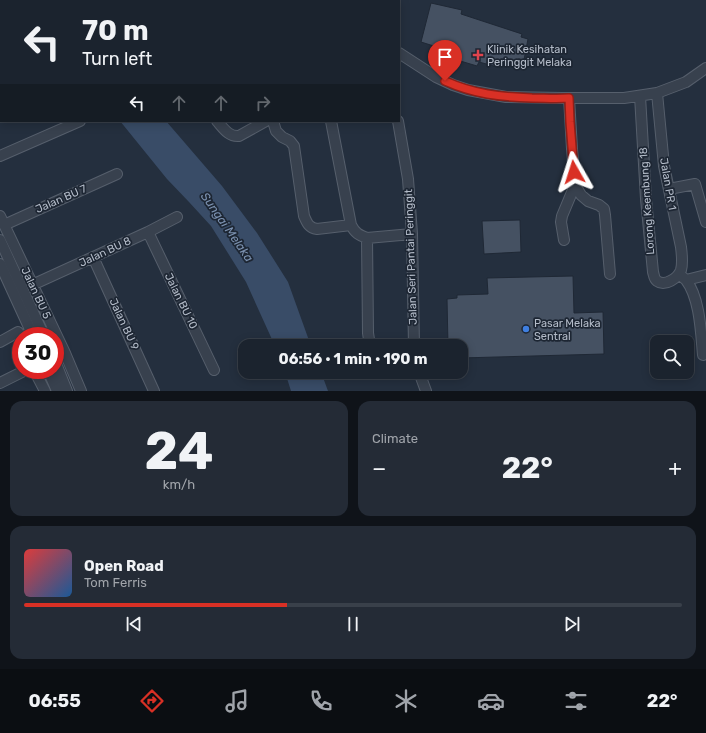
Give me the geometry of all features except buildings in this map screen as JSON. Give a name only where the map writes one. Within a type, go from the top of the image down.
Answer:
[{"type":"street","points":[[400,54],[436,77],[468,90],[506,97],[624,98],[640,96],[657,93],[686,82],[706,68]]},
{"type":"street","name":"Jalan PR 1","points":[[657,93],[664,166],[681,247],[682,277]]},
{"type":"street","name":"Lorong Keembung 18","points":[[640,96],[646,199],[653,272],[655,278],[662,283],[682,277]]},
{"type":"street","points":[[569,98],[576,185],[584,198],[592,204],[599,205],[604,209],[610,274]]},
{"type":"street","points":[[0,156],[78,122]]},
{"type":"street","points":[[218,122],[226,132],[234,137],[239,136],[264,122]]},
{"type":"street","points":[[273,122],[276,131],[282,137],[290,141],[294,146],[304,216],[309,226],[317,229],[351,225]]},
{"type":"street","points":[[331,122],[351,225],[355,232],[360,236],[367,238],[412,234]]},
{"type":"street","name":"Jalan Seri Pantai Peringgit","points":[[398,122],[408,179],[412,234],[414,339]]},
{"type":"street","name":"Jalan BU 7","points":[[2,221],[117,174]]},
{"type":"street","points":[[668,189],[695,184],[706,222]]},
{"type":"street","points":[[564,240],[561,222],[562,216],[576,185]]},
{"type":"street","name":"Jalan BU 8","points":[[32,285],[148,232],[177,217]]},
{"type":"street","name":"Jalan BU 5","points":[[2,221],[65,353],[81,391]]},
{"type":"street","name":"Jalan BU 10","points":[[148,232],[214,370]]},
{"type":"street","points":[[367,238],[369,339]]},
{"type":"street","points":[[0,240],[6,273],[29,327]]},
{"type":"street","name":"Jalan BU 9","points":[[93,257],[154,391]]},
{"type":"street","points":[[0,264],[39,327]]},
{"type":"street","points":[[682,277],[706,275]]},
{"type":"street","points":[[682,277],[692,290],[696,301],[703,355]]},
{"type":"street","points":[[0,342],[12,335]]},
{"type":"street","points":[[0,383],[12,377]]},
{"type":"street","points":[[39,379],[45,391]]},
{"type":"street","points":[[52,379],[57,391]]},
{"type":"street","points":[[63,379],[68,391]]},
{"type":"street","points":[[422,379],[426,391]]},
{"type":"water","name":"Sungai Melaka","points":[[121,122],[167,122],[222,186],[257,233],[288,282],[308,339],[272,339],[246,282],[211,226],[167,179]]},
{"type":"water","points":[[287,379],[324,379],[328,391],[291,391]]},
{"type":"place","name":"Klinik Kesihatan Peringgit Melaka","points":[[478,55]]},
{"type":"place","name":"Pasar Melaka Sentral","points":[[526,329]]},
{"type":"route","points":[[445,81],[468,90],[506,97],[569,98],[574,172]]}]
